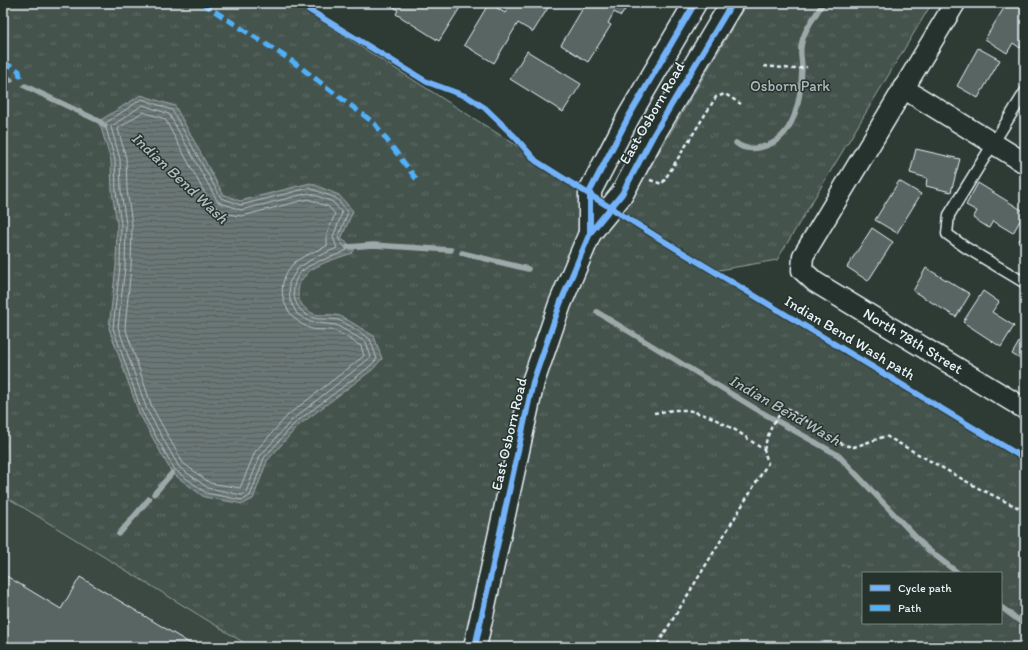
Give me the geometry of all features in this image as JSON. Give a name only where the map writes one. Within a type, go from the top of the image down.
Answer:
[{"type":"main road","name":"East Osborn Road","points":[[590,233],[590,191],[629,116],[695,3]]},
{"type":"main road","name":"East Osborn Road","points":[[475,647],[533,382],[560,304],[590,233],[622,194],[654,134],[732,3]]},
{"type":"street","points":[[955,3],[903,88],[1025,163]]},
{"type":"street","name":"North 78th Street","points":[[903,88],[803,256],[802,270],[815,282],[1025,409]]},
{"type":"lane","points":[[1025,92],[949,215],[947,234],[965,247],[1025,282]]},
{"type":"path","points":[[764,66],[794,69],[807,67]]},
{"type":"path","points":[[648,179],[662,184],[716,97],[725,94],[741,104]]},
{"type":"path","points":[[656,647],[768,462],[764,450],[769,431],[780,413],[787,408],[844,445],[854,447],[886,436],[980,489],[1025,511]]},
{"type":"path","points":[[654,413],[674,410],[688,410],[711,417],[737,431],[764,450]]},
{"type":"path","points":[[553,647],[554,641]]},
{"type":"shaded area","points":[[3,495],[251,647],[3,647]]},
{"type":"green space","name":"Osborn Park","points":[[3,3],[292,3],[623,213],[747,3],[932,3],[777,260],[713,271],[817,337],[1025,456],[1025,647],[251,647],[3,495]]},
{"type":"water","points":[[141,95],[175,106],[223,194],[240,201],[310,183],[339,195],[353,211],[341,239],[355,248],[352,253],[325,262],[309,272],[299,285],[298,295],[303,306],[312,313],[318,315],[340,316],[374,336],[382,359],[372,370],[298,426],[267,461],[253,499],[243,504],[204,497],[172,473],[139,413],[109,328],[116,266],[117,224],[112,191],[111,161],[99,121]]},
{"type":"building","points":[[388,3],[456,3],[461,6],[439,41],[396,14],[398,10]]},
{"type":"building","points":[[489,3],[505,13],[511,3],[551,3],[533,32],[518,23],[494,63],[464,45]]},
{"type":"building","points":[[586,3],[629,3],[621,16],[614,12],[608,23],[611,25],[588,62],[561,45]]},
{"type":"building","points":[[1007,3],[1025,5],[1025,40],[1020,48],[1013,43],[1007,53],[985,39]]},
{"type":"building","points":[[978,48],[1000,60],[978,98],[957,86]]},
{"type":"building","points":[[527,51],[581,84],[563,112],[510,79]]},
{"type":"building","points":[[916,149],[960,159],[951,192],[926,186],[927,178],[910,173]]},
{"type":"building","points":[[899,181],[921,194],[897,233],[875,220]]},
{"type":"building","points":[[978,183],[1025,212],[1013,233],[993,221],[989,228],[973,218],[977,211],[966,205]]},
{"type":"building","points":[[872,228],[893,242],[868,281],[847,267]]},
{"type":"building","points":[[1025,232],[1025,246],[1018,242]]},
{"type":"building","points":[[926,268],[970,294],[956,317],[913,291]]},
{"type":"building","points":[[983,291],[999,302],[992,312],[1014,326],[1001,347],[963,322]]},
{"type":"building","points":[[1025,332],[1025,362],[1012,354]]},
{"type":"building","points":[[3,574],[61,609],[80,577],[196,647],[3,647]]},
{"type":"waterway","points":[[736,143],[742,147],[762,147],[773,142],[782,135],[789,126],[798,104],[800,91],[802,41],[807,29],[823,3]]},
{"type":"waterway","name":"Indian Bend Wash","points":[[3,75],[11,80]]},
{"type":"waterway","name":"Indian Bend Wash","points":[[25,86],[99,121],[105,126]]},
{"type":"waterway","name":"Indian Bend Wash","points":[[348,247],[373,245],[451,250]]},
{"type":"waterway","name":"Indian Bend Wash","points":[[462,253],[528,269]]},
{"type":"waterway","name":"Indian Bend Wash","points":[[597,312],[761,412],[838,455],[927,549],[957,572]]},
{"type":"waterway","points":[[154,494],[172,473]]},
{"type":"waterway","points":[[119,534],[149,499]]},
{"type":"waterway","name":"Indian Bend Wash","points":[[1002,608],[1025,625]]},
{"type":"marked path","points":[[202,3],[292,61],[374,123],[417,180]]},
{"type":"marked path","points":[[3,62],[19,71],[21,81]]},
{"type":"cycle path","name":"Indian Bend Wash path","points":[[298,3],[427,82],[468,97],[485,108],[515,137],[536,161],[662,240],[1025,459]]},
{"type":"cycle path","points":[[590,233],[590,191],[629,116],[695,3]]},
{"type":"cycle path","points":[[475,647],[533,382],[560,304],[590,233],[622,194],[654,134],[732,3]]}]
